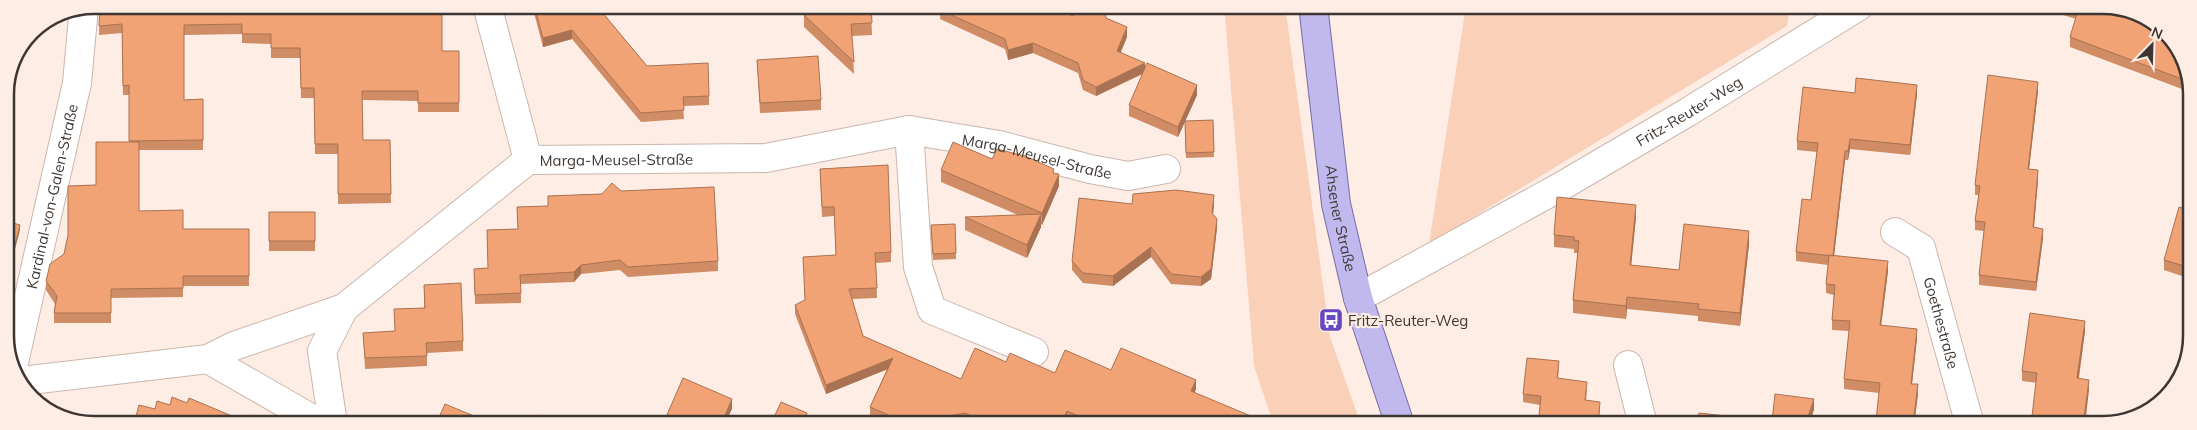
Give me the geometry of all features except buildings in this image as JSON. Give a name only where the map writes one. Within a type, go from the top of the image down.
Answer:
[{"type":"main road","name":"Ahsener Straße","points":[[1314,14],[1336,204],[1358,298],[1397,416]]},
{"type":"street","points":[[489,14],[528,160]]},
{"type":"street","name":"Fritz-Reuter-Weg","points":[[1358,298],[1560,188],[1688,112],[1846,14]]},
{"type":"street","name":"Kardinal-von-Galen-Straße","points":[[16,354],[77,83],[83,15]]},
{"type":"street","points":[[909,130],[918,267],[932,310],[1034,352]]},
{"type":"street","name":"Marga-Meusel-Straße","points":[[208,359],[234,346],[344,308],[528,160],[766,158],[909,130],[999,145],[1090,170],[1128,176],[1166,169]]},
{"type":"street","name":"Goethestraße","points":[[1896,232],[1921,248],[1968,416]]},
{"type":"street","name":"Marga-Meusel-Straße","points":[[332,416],[322,351],[344,308]]},
{"type":"street","points":[[27,380],[208,359],[307,416]]},
{"type":"street","points":[[1628,365],[1641,416]]},
{"type":"shaded area","points":[[1225,14],[1286,14],[1330,337],[1358,416],[1271,416],[1254,366]]},
{"type":"shaded area","points":[[1465,14],[1789,14],[1787,26],[1429,244]]},
{"type":"place","name":"Fritz-Reuter-Weg","points":[[1331,320]]}]
